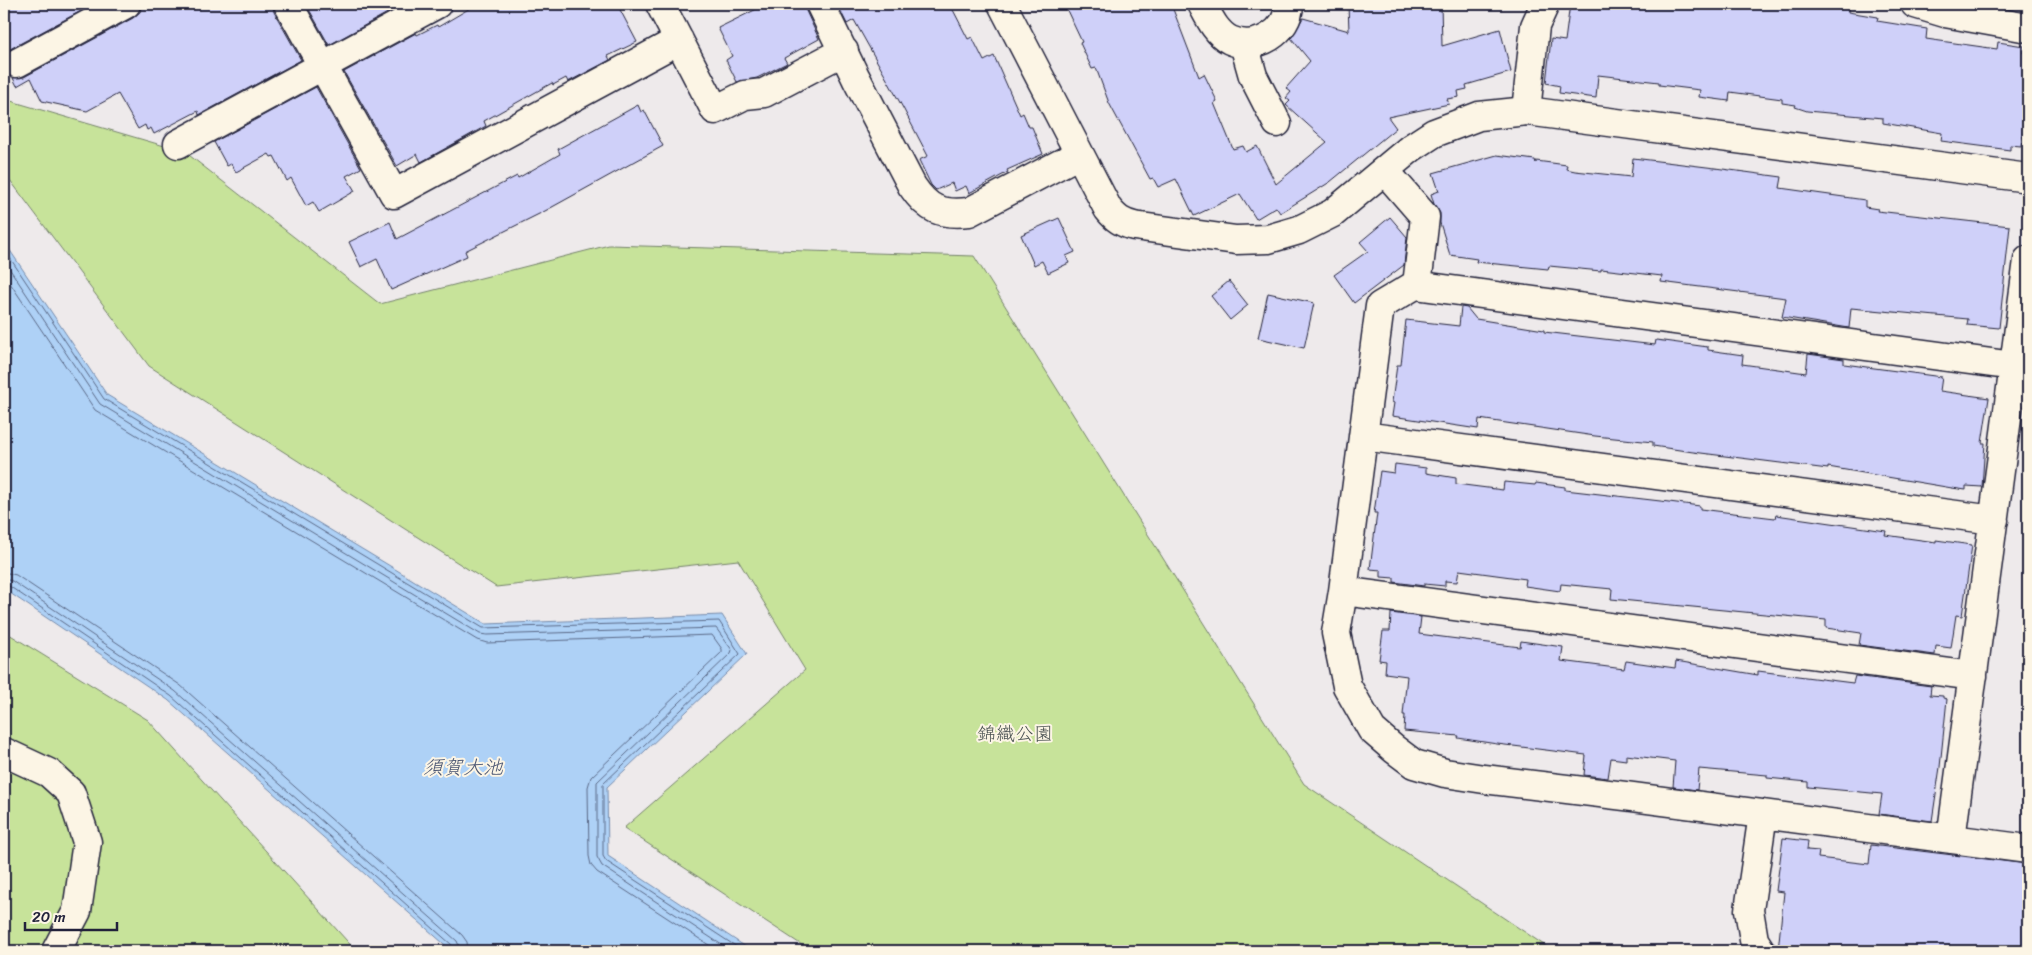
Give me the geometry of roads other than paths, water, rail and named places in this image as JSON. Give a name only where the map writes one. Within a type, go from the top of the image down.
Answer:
[{"type":"street","points":[[18,63],[126,4]]},
{"type":"street","points":[[288,4],[394,194],[679,40]]},
{"type":"street","points":[[178,144],[437,4]]},
{"type":"street","points":[[660,4],[715,110],[745,95],[764,93],[844,51]]},
{"type":"street","points":[[820,4],[912,186],[921,200],[935,209],[950,214],[969,212],[1079,154]]},
{"type":"street","points":[[1002,4],[1108,209],[1122,223],[1236,240],[1268,238],[1299,230],[1333,213],[1411,148],[1434,133],[1479,116],[1526,111],[2028,178]]},
{"type":"street","points":[[1202,4],[1216,30],[1229,40],[1244,44],[1266,40],[1281,28],[1289,13],[1289,4]]},
{"type":"street","points":[[1526,111],[1535,26],[1545,4]]},
{"type":"street","points":[[1915,4],[1945,13],[2028,28]]},
{"type":"street","points":[[1244,44],[1253,76],[1277,124]]},
{"type":"street","points":[[1385,171],[1425,217],[1418,285]]},
{"type":"street","points":[[1951,839],[2028,260]]},
{"type":"street","points":[[2014,366],[1415,285],[1380,306],[1336,633],[1347,686],[1372,730],[1414,764],[1445,773],[1484,779],[2028,850]]},
{"type":"street","points":[[1363,436],[1994,520]]},
{"type":"street","points":[[1343,591],[1973,676]]},
{"type":"street","points":[[4,752],[49,773],[71,793],[87,842],[77,911],[56,951]]},
{"type":"street","points":[[1761,951],[1754,940],[1749,910],[1763,814]]},
{"type":"water","name":"須賀大池","points":[[9,249],[107,395],[486,624],[722,615],[747,654],[607,787],[608,856],[752,951],[452,951],[168,700],[4,589],[4,254]]},
{"type":"park label","name":"錦織公園","points":[[1015,733]]}]
